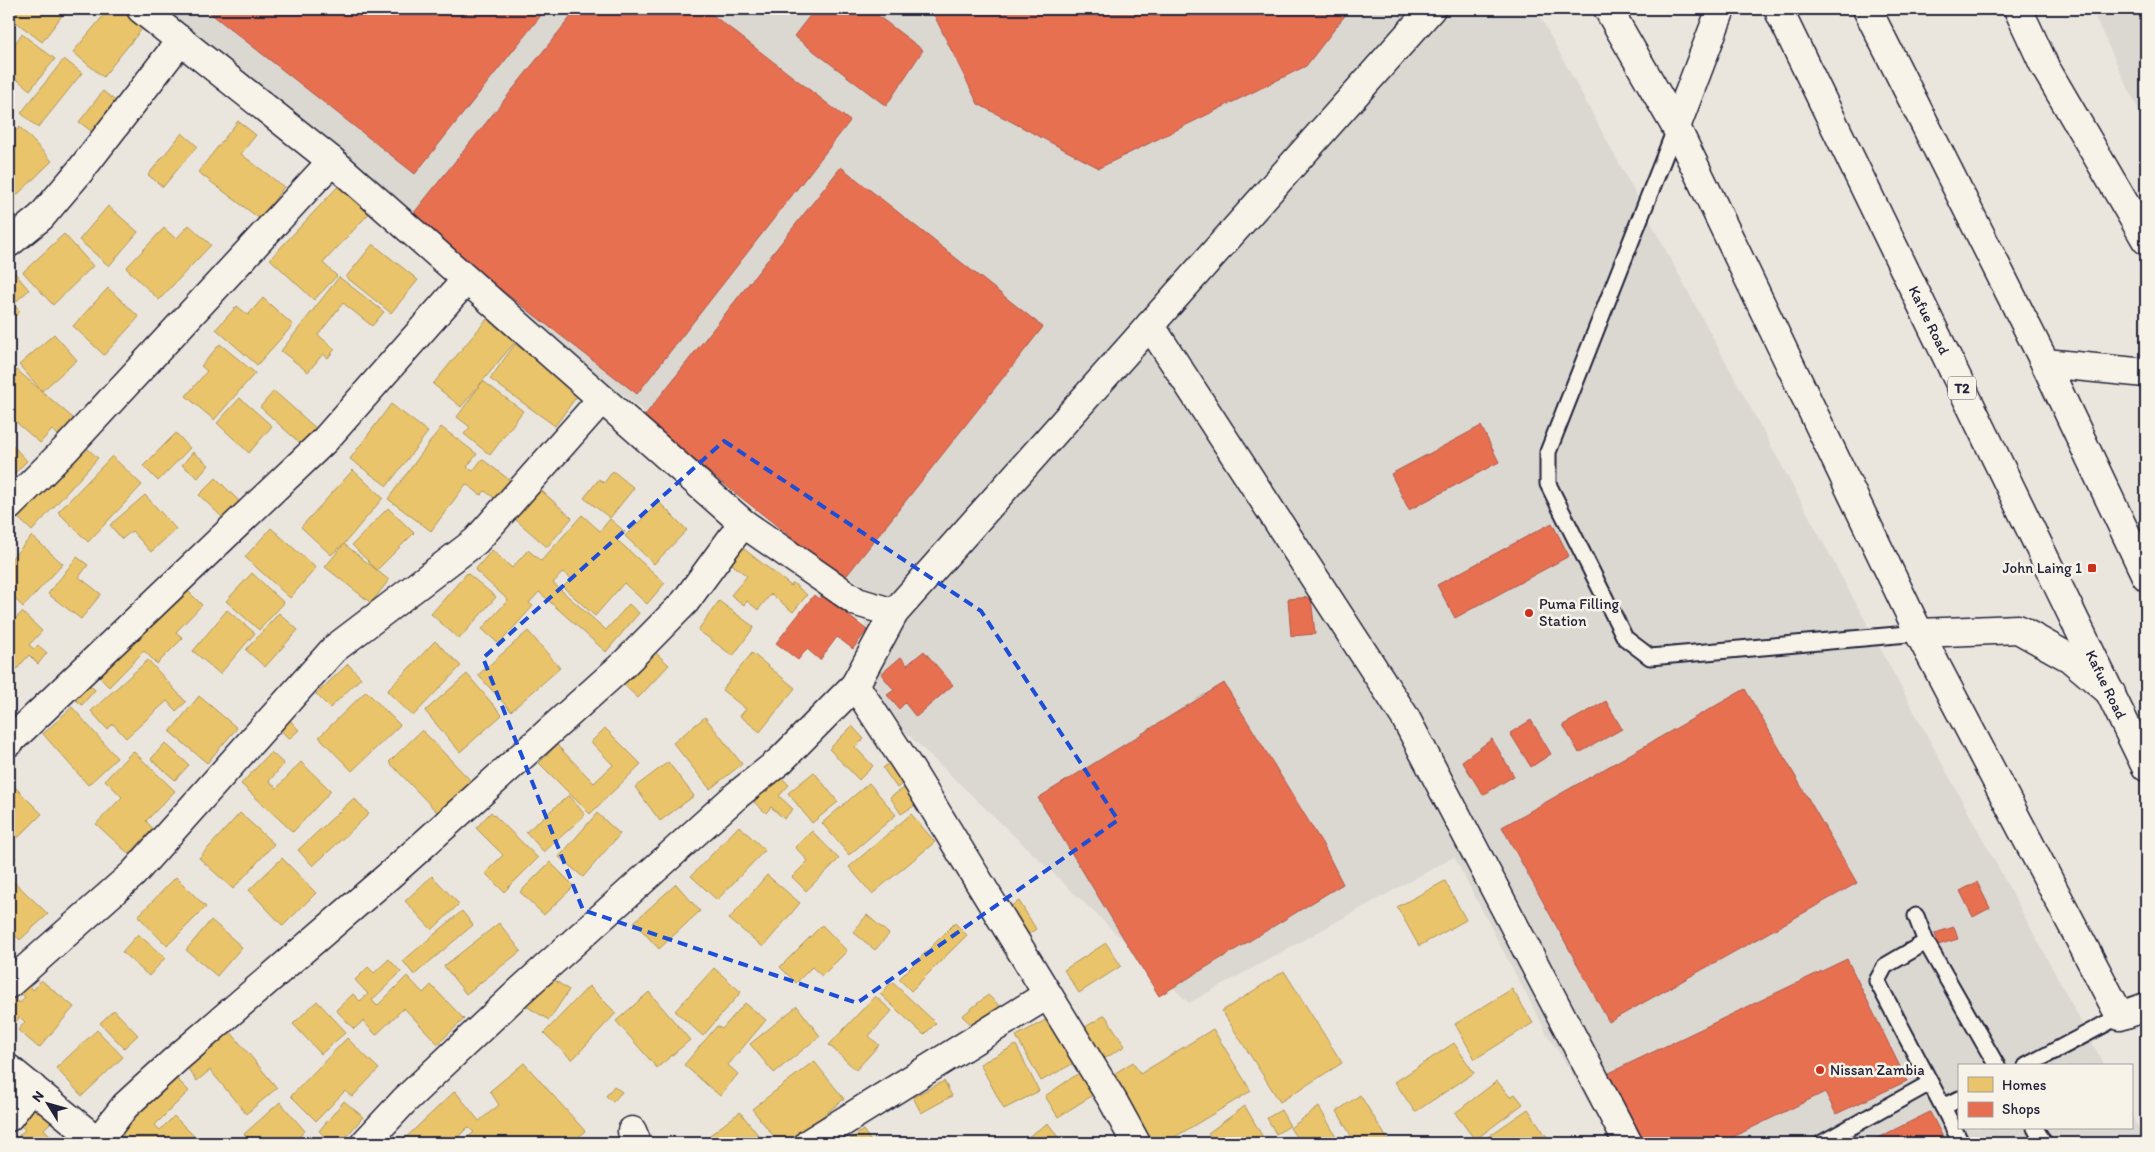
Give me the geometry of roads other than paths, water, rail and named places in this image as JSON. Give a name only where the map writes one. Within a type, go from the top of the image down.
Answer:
[{"type":"street","points":[[141,9],[332,161],[743,524],[857,602],[894,613]]},
{"type":"street","points":[[365,1143],[404,1101],[521,990],[737,795],[781,760],[855,685],[894,613],[1431,9]]},
{"type":"street","points":[[1608,9],[1676,128],[1919,633],[2120,1016],[2146,1007]]},
{"type":"street","points":[[1676,128],[1721,9]]},
{"type":"street","name":"Kafue Road","points":[[1778,9],[2146,767]]},
{"type":"street","points":[[1868,9],[2045,362],[2146,576]]},
{"type":"street","points":[[2018,9],[2045,67],[2146,240]]},
{"type":"street","points":[[9,243],[41,217],[80,171],[181,40]]},
{"type":"street","points":[[9,506],[66,449],[332,161]]},
{"type":"street","points":[[9,742],[325,440],[466,280]]},
{"type":"street","points":[[1150,325],[1405,717],[1628,1143]]},
{"type":"street","points":[[2045,362],[2146,373]]},
{"type":"street","points":[[9,984],[133,874],[334,649],[476,541],[601,400]]},
{"type":"street","points":[[9,1069],[99,1142],[125,1106],[174,1061],[392,873],[624,664],[685,602],[743,524]]},
{"type":"street","points":[[1919,633],[2018,629],[2070,658],[2111,694]]},
{"type":"street","points":[[855,685],[910,769],[1113,1101],[1136,1143]]},
{"type":"street","points":[[809,1143],[1047,995]]},
{"type":"street","points":[[9,1117],[32,1086]]},
{"type":"lane","points":[[1676,128],[1548,452],[1548,484],[1625,638],[1650,657],[1919,633]]},
{"type":"lane","points":[[1916,916],[1926,942],[1997,1064]]},
{"type":"lane","points":[[1926,942],[1885,966],[1877,981],[1961,1143]]},
{"type":"lane","points":[[2030,1064],[2120,1016]]},
{"type":"lane","points":[[1822,1143],[1930,1084]]},
{"type":"lane","points":[[1943,1107],[1958,1100]]},
{"type":"lane","points":[[2036,1130],[2044,1143]]},
{"type":"place","name":"John Laing 1","points":[[2092,568]]},
{"type":"place","name":"Puma Filling Station","points":[[1529,613]]},
{"type":"place","name":"Nissan Zambia","points":[[1820,1070]]}]
